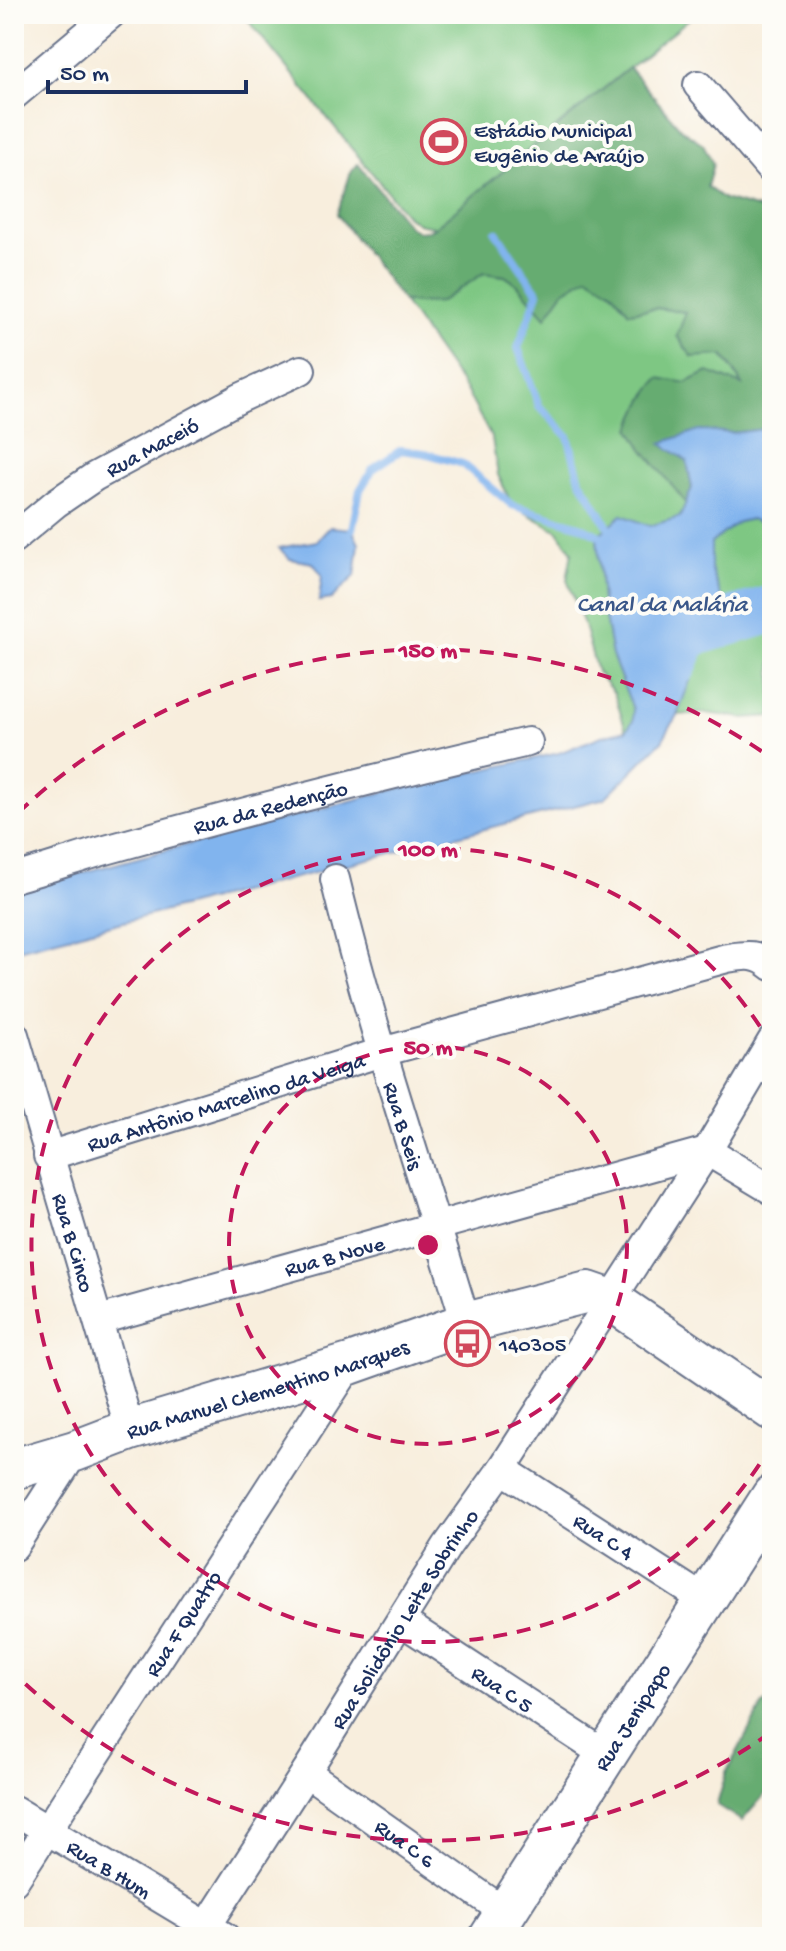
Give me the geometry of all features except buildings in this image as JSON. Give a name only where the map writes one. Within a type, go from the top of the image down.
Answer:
[{"type":"street","points":[[14,95],[111,14]]},
{"type":"street","points":[[698,85],[772,171]]},
{"type":"street","name":"Rua Maceió","points":[[14,538],[94,477],[240,398],[301,370]]},
{"type":"street","name":"Rua da Redenção","points":[[19,869],[97,853],[401,771],[528,742]]},
{"type":"street","name":"Rua B Seis","points":[[335,879],[382,1052],[466,1323]]},
{"type":"street","name":"Rua Antônio Marcelino da Veiga","points":[[48,1156],[382,1052],[727,958],[754,956],[772,966]]},
{"type":"street","name":"Rua Solidônio Leite Sobrinho","points":[[211,1933],[306,1772],[447,1546],[502,1469],[707,1151],[772,1041]]},
{"type":"street","name":"Rua B Cinco","points":[[16,1048],[130,1430]]},
{"type":"street","points":[[707,1151],[772,1190]]},
{"type":"street","name":"Rua B Nove","points":[[99,1320],[707,1151]]},
{"type":"street","name":"Rua Manuel Clementino Marques","points":[[14,1469],[130,1430],[350,1364],[466,1323],[588,1292],[611,1300],[772,1410]]},
{"type":"street","name":"Rua F Quatro","points":[[14,1881],[350,1364]]},
{"type":"street","points":[[14,1546],[75,1451]]},
{"type":"street","name":"Rua C 4","points":[[502,1469],[706,1601]]},
{"type":"street","name":"Rua Jenipapo","points":[[498,1925],[772,1496]]},
{"type":"street","name":"Rua C 5","points":[[401,1621],[606,1755]]},
{"type":"street","name":"Rua C 6","points":[[306,1772],[498,1925]]},
{"type":"street","name":"Rua B Hum","points":[[14,1810],[211,1933]]},
{"type":"green space","name":"Estádio Municipal Eugênio de Araújo","points":[[243,14],[695,14],[435,227],[420,224],[407,216]]},
{"type":"green space","points":[[629,68],[681,129],[703,144],[713,164],[707,187],[724,199],[759,209],[772,217],[772,432],[764,429],[732,433],[699,430],[662,444],[687,460],[692,488],[686,503],[631,429],[639,408],[659,378],[686,383],[708,372],[742,385],[723,355],[692,357],[677,336],[686,312],[656,308],[629,312],[612,291],[588,276],[564,291],[546,317],[518,285],[505,276],[484,273],[440,302],[403,301],[337,214],[351,172],[358,164],[409,226],[419,231],[435,227]]},
{"type":"green space","points":[[484,273],[505,276],[518,285],[546,316],[564,291],[588,276],[612,291],[629,312],[656,308],[686,312],[724,357],[743,387],[708,372],[686,383],[659,379],[646,395],[669,480],[686,503],[680,517],[597,536],[602,601],[612,655],[633,709],[633,721],[626,730],[614,693],[597,672],[567,580],[572,552],[558,531],[512,505],[498,475],[492,439],[467,392],[403,301],[440,302]]},
{"type":"green space","points":[[751,519],[772,528],[772,716],[677,715],[701,652],[715,640],[723,601],[711,569],[711,543],[738,522]]},
{"type":"green space","points":[[772,1698],[772,1786],[742,1821],[717,1805],[726,1773],[762,1706]]},
{"type":"water","name":"Canal da Malária","points":[[764,429],[772,432],[772,528],[751,519],[738,522],[711,543],[711,569],[723,601],[715,640],[701,652],[677,715],[662,741],[605,798],[14,950],[14,891],[384,792],[559,753],[626,730],[633,721],[633,709],[612,655],[602,601],[597,536],[622,515],[650,526],[680,517],[692,488],[687,461],[661,443],[699,430],[732,433]]},
{"type":"water","points":[[330,527],[352,529],[359,544],[355,576],[331,599],[319,601],[322,575],[313,563],[290,559],[279,548],[317,541]]},
{"type":"waterway","points":[[496,232],[538,293],[518,348],[539,406],[568,436],[580,480],[614,536]]},
{"type":"waterway","points":[[352,529],[360,490],[373,469],[401,450],[463,464],[512,505],[580,526],[606,539]]},
{"type":"waterway","name":"Canal da Malária","points":[[674,663],[685,635],[772,609]]},
{"type":"place","name":"Estádio Municipal Eugênio de Araújo","points":[[443,142]]},
{"type":"place","name":"140305","points":[[468,1343]]}]
